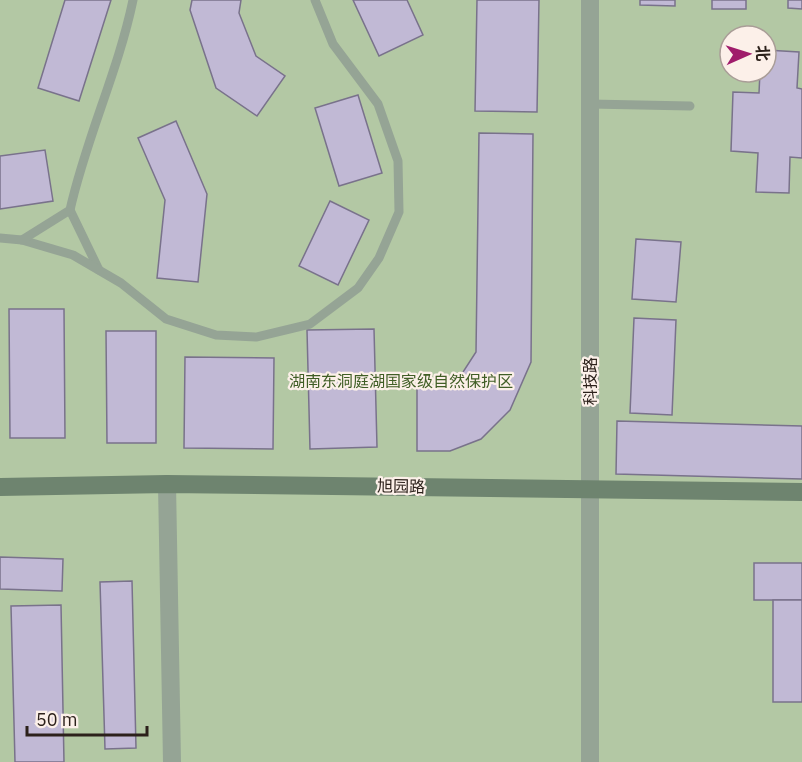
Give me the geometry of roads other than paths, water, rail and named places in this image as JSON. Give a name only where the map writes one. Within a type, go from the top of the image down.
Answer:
[{"type":"street","name":"科技路","points":[[590,0],[590,762]]},
{"type":"street","name":"旭园路","points":[[0,487],[167,484],[802,492]]},
{"type":"street","points":[[167,484],[172,762]]},
{"type":"lane","points":[[100,270],[70,210],[76,182],[126,34],[133,0]]},
{"type":"lane","points":[[0,238],[22,240],[73,255],[121,283],[166,319],[216,335],[256,337],[310,324],[358,288],[379,258],[399,212],[398,161],[378,104],[333,44],[315,0]]},
{"type":"lane","points":[[590,104],[690,106]]},
{"type":"lane","points":[[22,240],[70,210]]},
{"type":"park label","name":"湖南东洞庭湖国家级自然保护区","points":[[401,381]]}]
